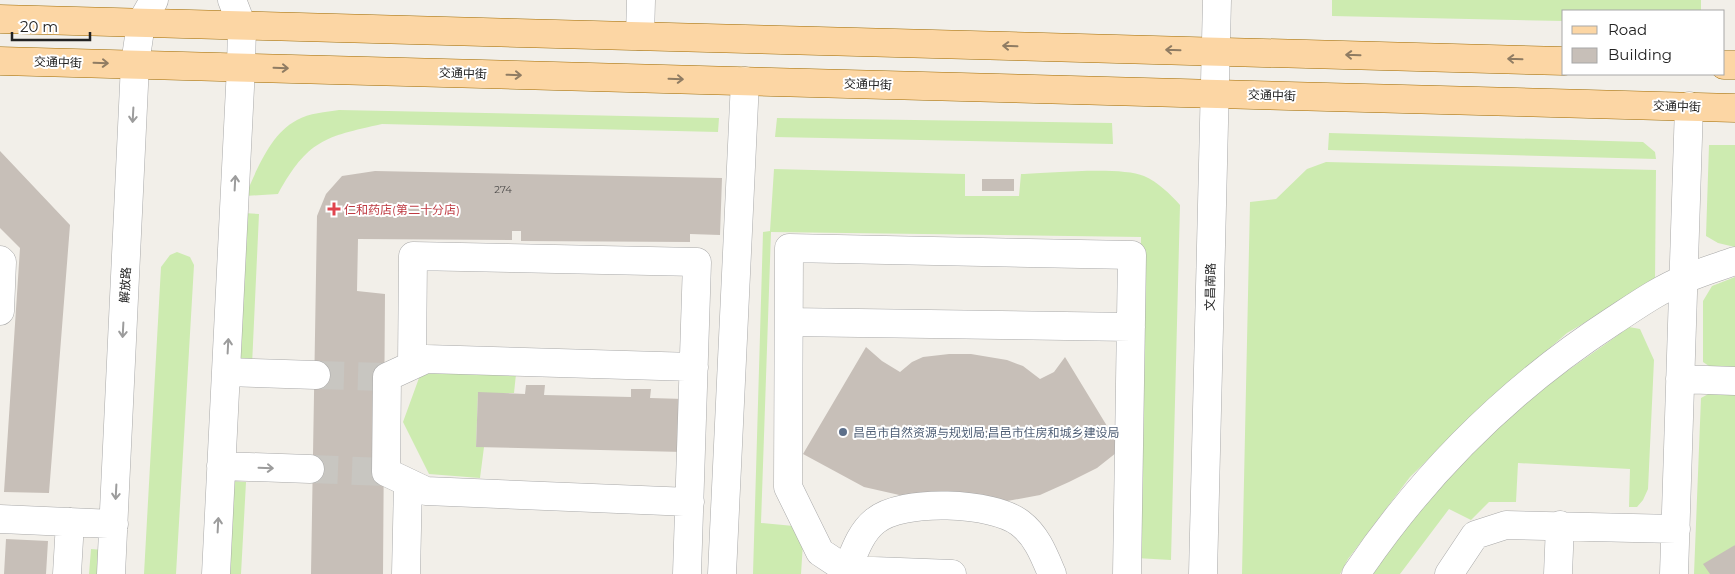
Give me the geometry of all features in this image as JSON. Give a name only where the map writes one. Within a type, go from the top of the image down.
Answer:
[{"type":"main road","points":[[0,19],[148,12],[242,26],[1562,60]]},
{"type":"main road","name":"交通中街","points":[[0,61],[1735,108]]},
{"type":"street","points":[[216,574],[241,67],[242,26],[232,0]]},
{"type":"street","points":[[640,36],[641,0]]},
{"type":"street","name":"文昌南路","points":[[1203,574],[1216,0]]},
{"type":"street","name":"解放路","points":[[111,574],[135,64],[148,12]]},
{"type":"street","points":[[722,574],[745,81]]},
{"type":"street","points":[[1674,574],[1689,106]]},
{"type":"street","points":[[952,574],[847,570],[820,552],[788,487],[789,248],[1132,255],[1127,574]]},
{"type":"street","points":[[412,365],[414,256],[697,262],[687,574]]},
{"type":"street","points":[[0,260],[2,262],[0,311]]},
{"type":"street","points":[[1356,574],[1420,487],[1460,444],[1518,392],[1577,344],[1684,279],[1735,261]]},
{"type":"street","points":[[788,322],[1131,327]]},
{"type":"street","points":[[690,502],[426,491],[386,472],[386,377],[426,359],[694,367]]},
{"type":"street","points":[[226,372],[316,375]]},
{"type":"street","points":[[1680,379],[1735,381]]},
{"type":"street","points":[[222,466],[310,469]]},
{"type":"street","points":[[406,574],[408,483]]},
{"type":"street","points":[[847,570],[862,536],[875,520],[900,508],[920,505],[995,510],[1020,523],[1038,542],[1052,574]]},
{"type":"street","points":[[0,519],[114,524]]},
{"type":"street","points":[[67,574],[70,522]]},
{"type":"street","points":[[1448,574],[1474,535],[1506,525],[1676,529]]},
{"type":"street","points":[[1558,574],[1560,525]]},
{"type":"green space","points":[[1332,0],[1701,0],[1701,10],[1562,10],[1562,21],[1332,16]]},
{"type":"green space","points":[[339,110],[719,118],[718,132],[382,124],[346,133],[320,144],[299,162],[278,194],[245,196],[265,154],[279,134],[297,120],[307,116]]},
{"type":"green space","points":[[777,118],[1112,123],[1113,144],[775,137]]},
{"type":"green space","points":[[1329,133],[1643,142],[1655,152],[1656,159],[1328,150]]},
{"type":"green space","points":[[1709,145],[1735,145],[1735,247],[1718,243],[1706,236]]},
{"type":"green space","points":[[1326,162],[1656,170],[1655,282],[1567,333],[1483,406],[1410,477],[1348,559],[1340,574],[1242,574],[1250,202],[1276,199],[1307,169]]},
{"type":"green space","points":[[774,169],[965,174],[965,196],[1019,196],[1021,174],[1119,171],[1144,176],[1159,185],[1172,197],[1180,205],[1171,560],[1136,558],[1141,237],[771,232],[761,523],[804,527],[801,574],[753,574],[763,232],[770,231]]},
{"type":"green space","points":[[243,213],[259,214],[252,365],[235,364]]},
{"type":"green space","points":[[177,252],[190,257],[194,265],[176,574],[144,574],[161,267],[170,255]]},
{"type":"green space","points":[[1735,277],[1735,367],[1709,366],[1703,362],[1703,301],[1712,286]]},
{"type":"green space","points":[[1629,327],[1640,329],[1654,360],[1648,489],[1637,507],[1629,507],[1630,469],[1518,463],[1516,502],[1489,502],[1471,520],[1449,509],[1400,574],[1373,574],[1432,492],[1471,447],[1508,414]]},
{"type":"green space","points":[[430,372],[516,374],[514,393],[478,393],[476,447],[484,447],[480,478],[429,474],[403,422],[419,378]]},
{"type":"green space","points":[[1712,392],[1735,393],[1735,545],[1710,574],[1694,574],[1701,398]]},
{"type":"green space","points":[[229,481],[246,482],[241,574],[224,574]]},
{"type":"green space","points":[[91,549],[104,550],[103,574],[89,574]]},
{"type":"building","points":[[0,151],[70,225],[49,493],[4,492],[20,248],[0,228]]},
{"type":"building","points":[[375,171],[722,178],[720,235],[690,234],[690,242],[521,241],[521,231],[512,231],[512,240],[358,239],[357,291],[385,294],[383,574],[311,574],[317,216],[326,194],[342,176]]},
{"type":"building","points":[[982,179],[1014,179],[1014,191],[982,191]]},
{"type":"building","points":[[866,347],[882,361],[900,372],[912,362],[923,357],[971,354],[1007,360],[1023,366],[1040,379],[1054,372],[1065,357],[1121,449],[1097,468],[1040,495],[1002,502],[917,499],[864,487],[803,454]]},
{"type":"building","points":[[526,385],[545,385],[544,395],[631,397],[631,389],[651,389],[650,398],[684,399],[683,452],[476,447],[478,392],[525,394]]},
{"type":"building","points":[[6,539],[48,541],[46,574],[4,574]]},
{"type":"building","points":[[1735,545],[1735,574],[1710,574],[1703,564]]},
{"type":"tunnel","points":[[316,375],[387,377]]},
{"type":"tunnel","points":[[310,469],[386,472]]},
{"type":"place","name":"仁和药店(第二十分店)","points":[[334,209]]},
{"type":"place","name":"昌邑市自然资源与规划局;昌邑市住房和城乡建设局","points":[[843,432]]}]
